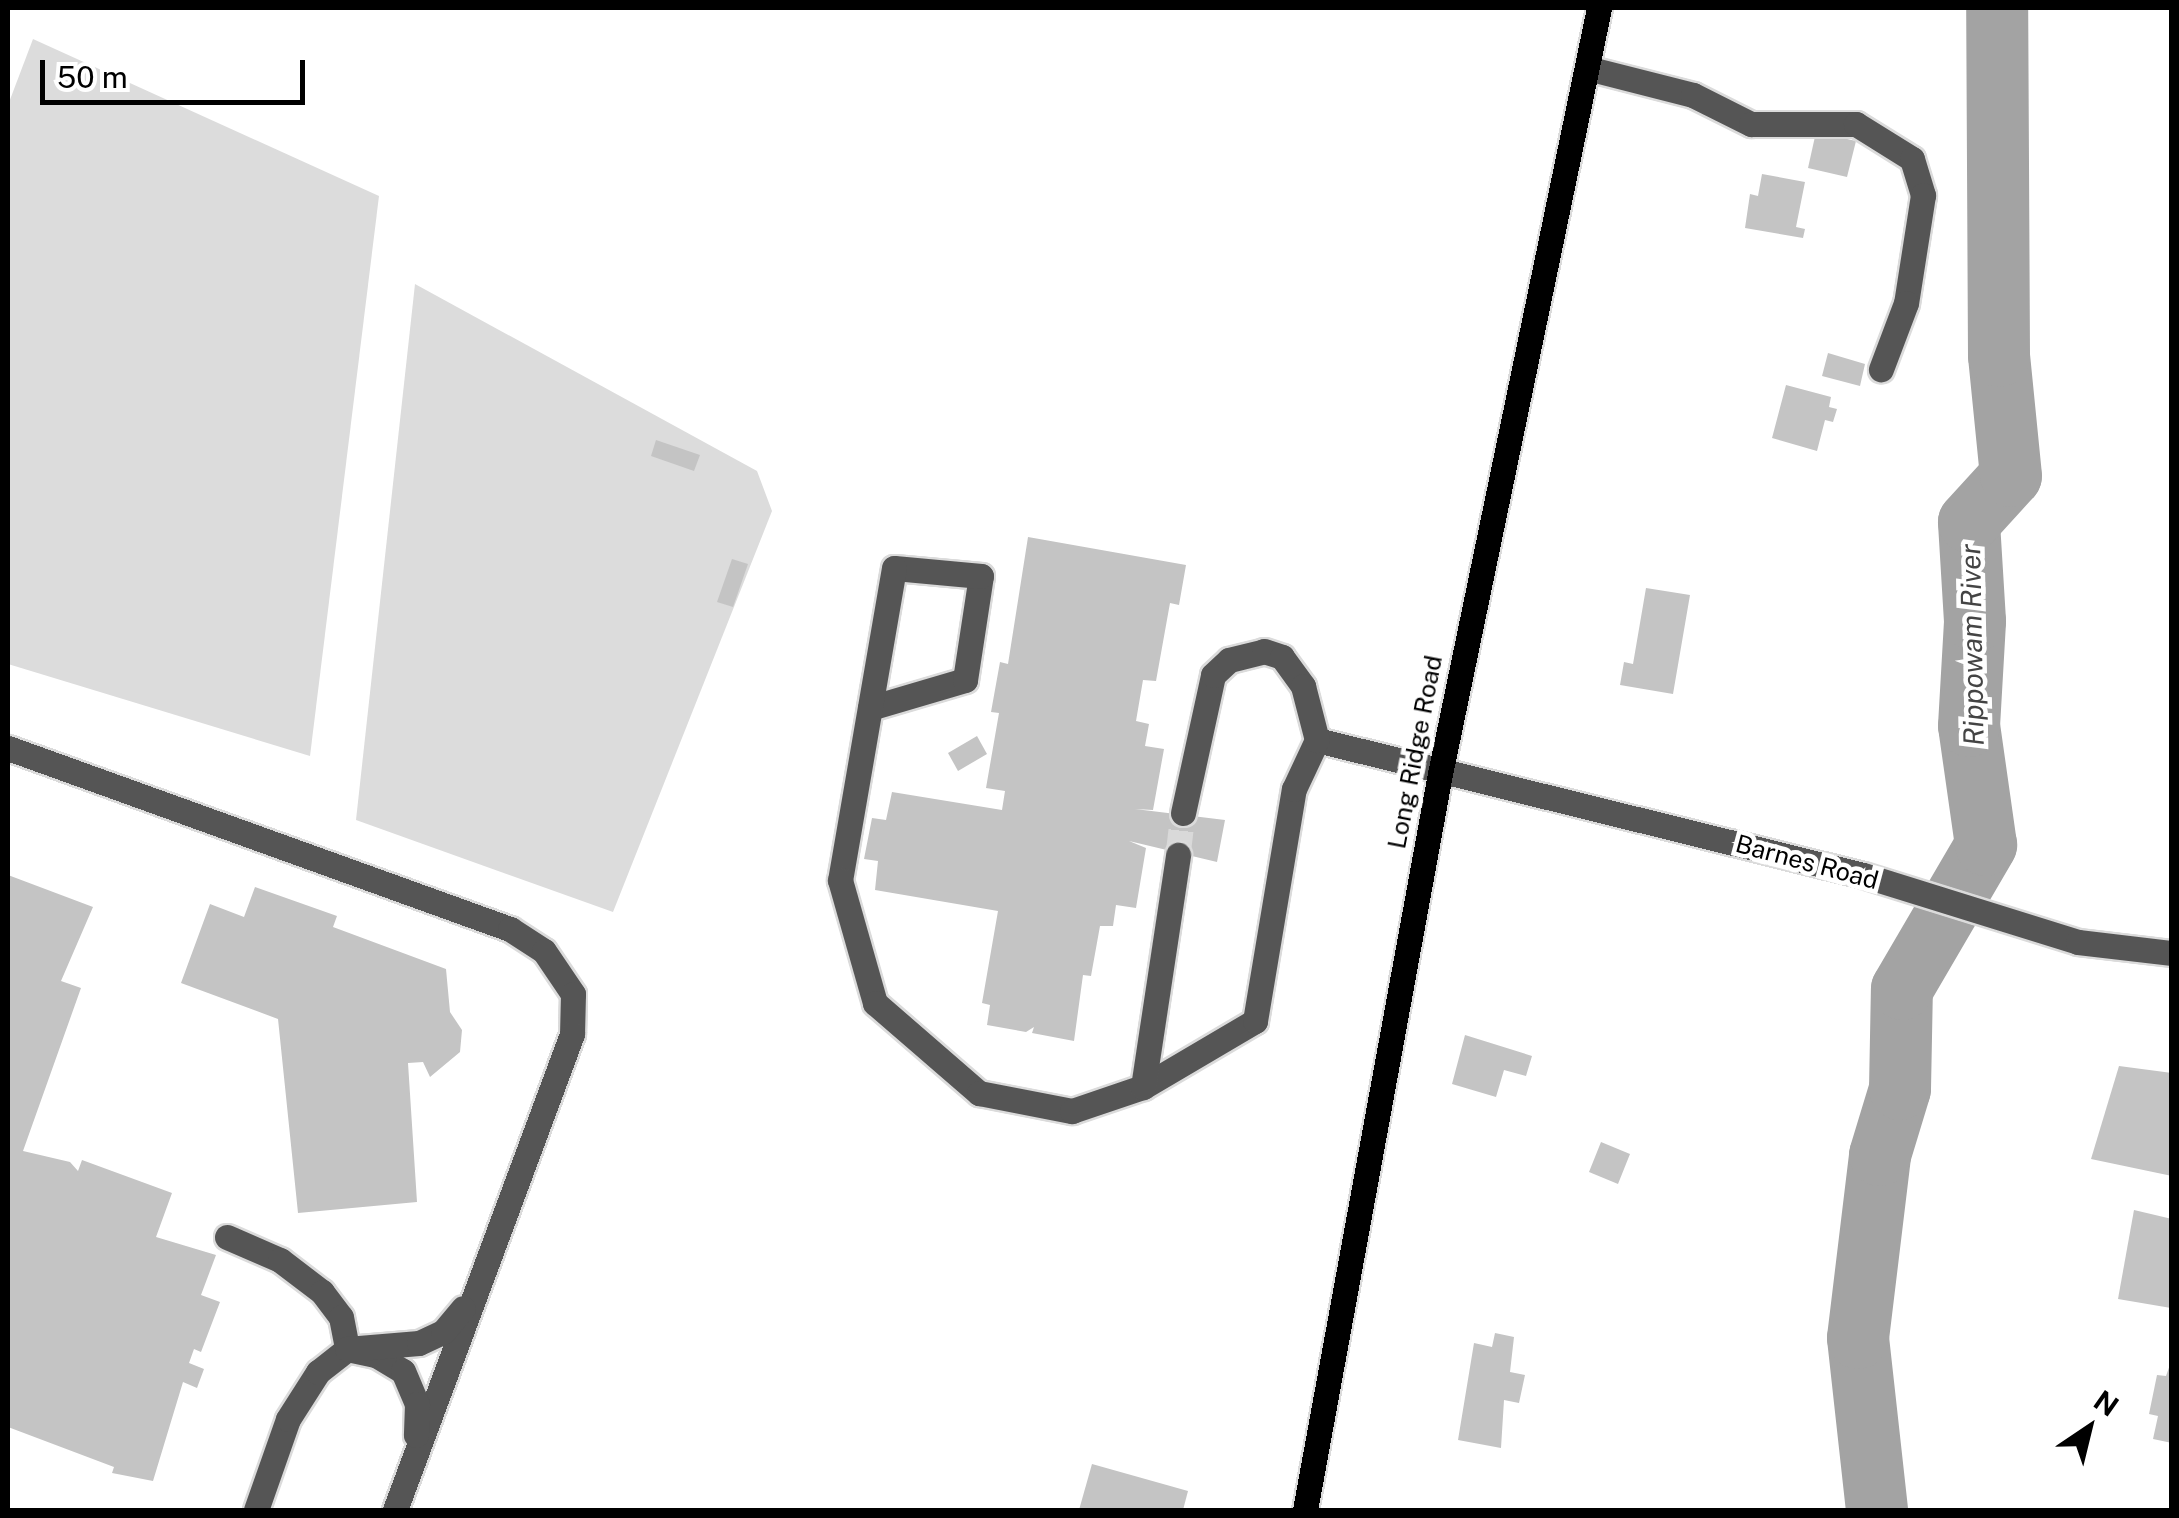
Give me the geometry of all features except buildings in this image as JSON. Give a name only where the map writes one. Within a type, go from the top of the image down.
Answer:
[{"type":"main road","name":"Long Ridge Road","points":[[1305,1510],[1440,774],[1599,8]]},
{"type":"street","points":[[1593,38],[1612,8]]},
{"type":"street","points":[[1587,68],[1693,95],[1751,124],[1856,124],[1912,159],[1922,196],[1906,302],[1880,369]]},
{"type":"street","points":[[870,708],[965,680],[980,576],[894,568],[840,880],[874,1003],[980,1094],[1072,1111],[1143,1087],[1256,1021],[1294,789],[1316,740],[1303,686],[1282,657],[1264,651],[1229,660],[1213,675],[1184,813]]},
{"type":"street","name":"Barnes Road","points":[[1316,740],[1440,774],[1623,812],[1863,876],[2056,936],[2172,952]]},
{"type":"street","points":[[8,748],[510,929],[544,952],[573,994],[572,1034],[394,1510]]},
{"type":"street","points":[[1143,1087],[1178,855]]},
{"type":"street","points":[[228,1237],[280,1260],[322,1292],[341,1317],[347,1349]]},
{"type":"street","points":[[256,1510],[288,1419],[318,1372],[347,1349],[420,1343],[443,1332],[476,1293]]},
{"type":"street","points":[[347,1349],[376,1355],[403,1371],[418,1404],[416,1454]]},
{"type":"shaded area","points":[[33,39],[379,196],[310,756],[8,664],[8,105]]},
{"type":"shaded area","points":[[415,284],[757,471],[772,511],[613,912],[356,820]]},
{"type":"waterway","name":"Rippowam River","points":[[1877,1510],[1858,1338],[1880,1155],[1900,1089],[1902,989],[1986,845],[1969,726],[1975,621],[1969,522],[2011,476],[1999,356],[1997,8]]},
{"type":"tunnel","points":[[1178,855],[1183,813]]}]
